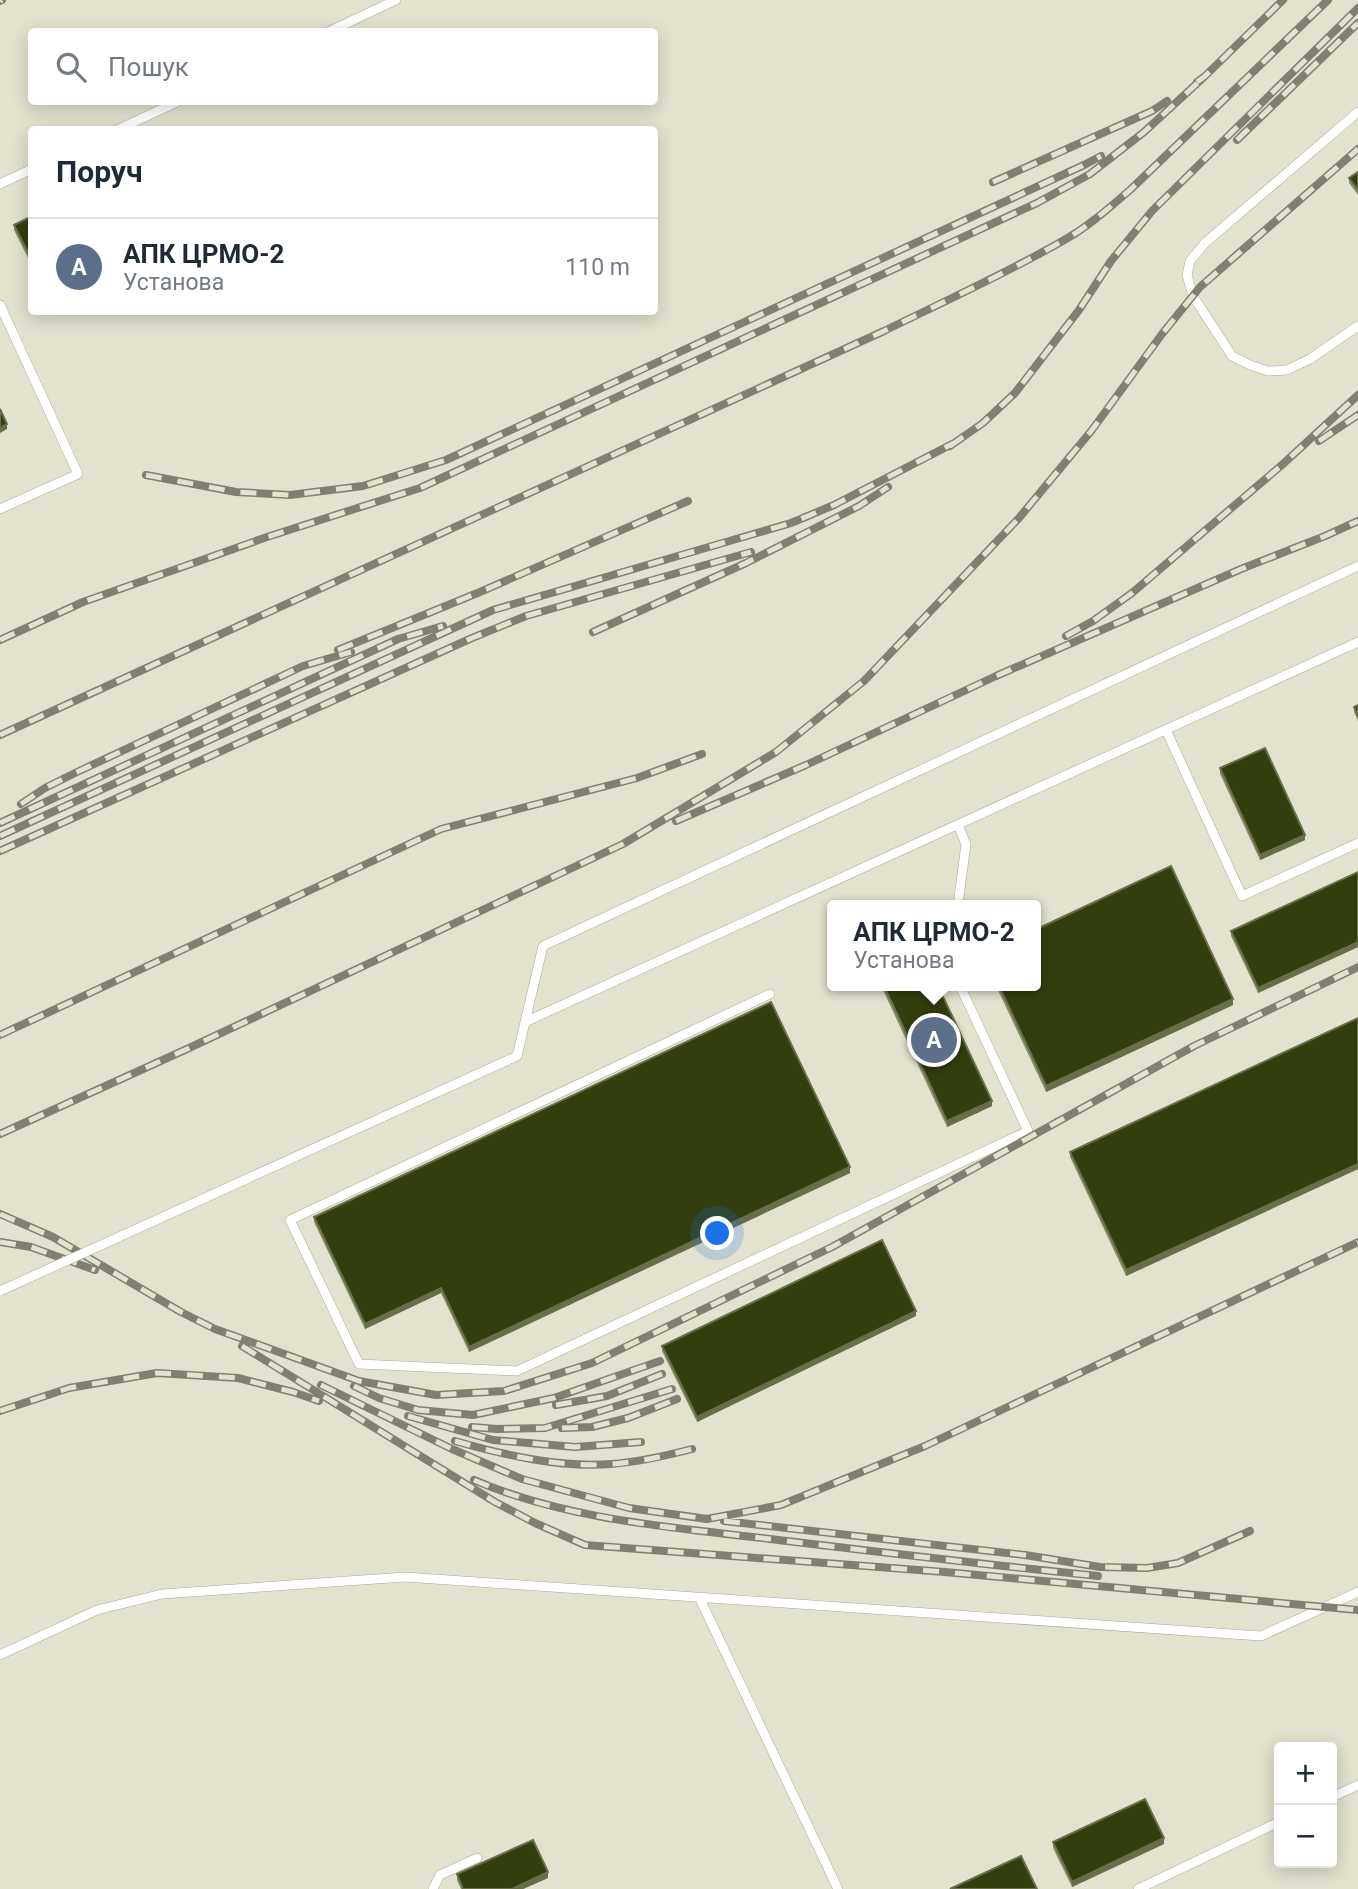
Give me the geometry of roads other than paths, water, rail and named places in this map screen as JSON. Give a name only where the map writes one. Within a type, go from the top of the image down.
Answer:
[{"type":"lane","points":[[336,28],[396,0]]},
{"type":"lane","points":[[126,126],[171,105]]},
{"type":"lane","points":[[1358,112],[1205,243],[1190,261],[1187,275],[1193,296],[1232,356],[1268,371],[1287,370],[1310,359],[1358,326]]},
{"type":"lane","points":[[0,184],[28,171]]},
{"type":"lane","points":[[0,305],[78,474],[0,509]]},
{"type":"lane","points":[[0,1291],[517,1056],[543,946],[1358,566]]},
{"type":"lane","points":[[525,1022],[1358,642]]},
{"type":"lane","points":[[1166,730],[1242,896],[1358,843]]},
{"type":"lane","points":[[958,825],[967,844],[959,900]]},
{"type":"lane","points":[[770,994],[290,1220],[359,1364],[517,1371],[1028,1131],[962,991]]},
{"type":"lane","points":[[0,1655],[97,1610],[162,1594],[405,1577],[1261,1636],[1358,1592]]},
{"type":"lane","points":[[699,1597],[838,1889]]},
{"type":"lane","points":[[1337,1795],[1358,1785]]},
{"type":"lane","points":[[1138,1889],[1274,1824]]},
{"type":"lane","points":[[433,1889],[440,1875],[477,1858]]},
{"type":"railway","points":[[1197,82],[1283,0]]},
{"type":"railway","points":[[0,735],[884,331],[1066,239],[1130,190],[1328,0]]},
{"type":"railway","points":[[950,446],[983,423],[1015,393],[1079,310],[1111,261],[1152,211],[1358,8]]},
{"type":"railway","points":[[1237,140],[1358,23]]},
{"type":"railway","points":[[0,640],[83,602],[267,537],[420,488],[1037,203],[1090,174],[1144,132],[1204,77]]},
{"type":"railway","points":[[993,182],[1152,111],[1167,101]]},
{"type":"railway","points":[[0,1134],[623,844],[776,752],[864,681],[1019,518],[1092,430],[1200,287],[1358,149]]},
{"type":"railway","points":[[146,475],[236,492],[290,495],[363,486],[446,460],[1101,156]]},
{"type":"railway","points":[[1066,636],[1093,621],[1132,593],[1283,464],[1358,395]]},
{"type":"railway","points":[[1319,441],[1358,415]]},
{"type":"railway","points":[[0,836],[493,610],[791,523],[834,505],[956,442]]},
{"type":"railway","points":[[593,632],[746,563],[859,506],[888,487]]},
{"type":"railway","points":[[338,650],[480,592],[688,501]]},
{"type":"railway","points":[[676,821],[806,765],[996,676],[1358,521]]},
{"type":"railway","points":[[0,851],[526,616],[751,552]]},
{"type":"railway","points":[[0,823],[398,639],[443,626]]},
{"type":"railway","points":[[21,804],[75,773],[303,666],[351,652]]},
{"type":"railway","points":[[0,1035],[441,829],[637,778],[702,754]]},
{"type":"railway","points":[[0,1214],[53,1237],[215,1329],[359,1381],[436,1395],[504,1391],[592,1363],[832,1247],[1194,1046],[1358,967]]},
{"type":"railway","points":[[0,1242],[31,1247],[95,1270]]},
{"type":"railway","points":[[321,1385],[452,1449],[522,1479],[629,1508],[707,1519],[781,1505],[925,1446],[1358,1242]]},
{"type":"railway","points":[[242,1346],[495,1502],[585,1545],[945,1572],[1358,1610]]},
{"type":"railway","points":[[354,1386],[379,1398],[418,1410],[473,1415],[554,1398],[660,1361]]},
{"type":"railway","points":[[0,1411],[69,1388],[157,1373],[238,1378],[319,1401]]},
{"type":"railway","points":[[556,1405],[607,1396],[662,1374]]},
{"type":"railway","points":[[472,1427],[545,1428],[672,1389]]},
{"type":"railway","points":[[562,1428],[592,1427],[628,1418],[677,1399]]},
{"type":"railway","points":[[408,1416],[493,1440],[575,1447],[641,1442]]},
{"type":"railway","points":[[455,1441],[532,1459],[592,1465],[642,1460],[692,1449]]},
{"type":"railway","points":[[474,1480],[509,1494],[620,1520],[1098,1576]]},
{"type":"railway","points":[[724,1521],[1025,1555],[1100,1567],[1147,1568],[1178,1563],[1250,1531]]},
{"type":"place","name":"АПК ЦРМО-2","points":[[934,1040]]}]
